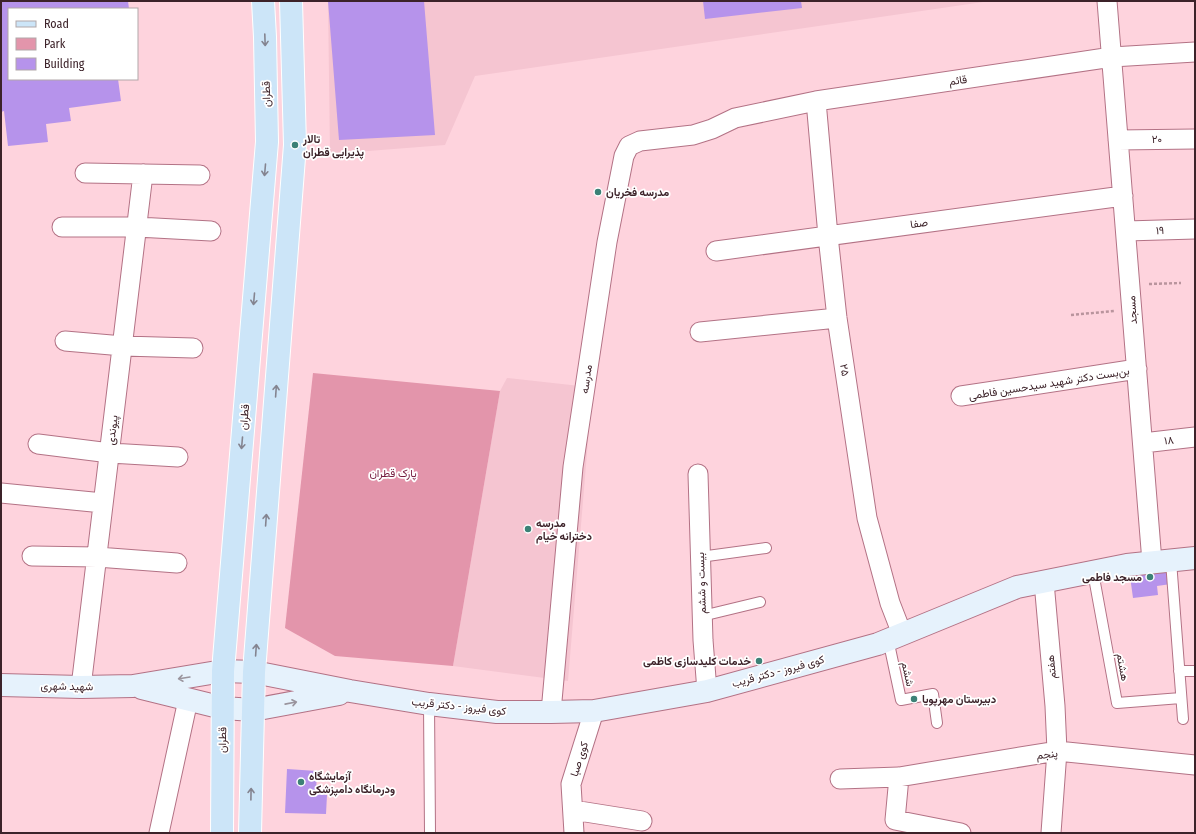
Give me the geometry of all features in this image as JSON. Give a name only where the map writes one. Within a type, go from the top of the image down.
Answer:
[{"type":"main road","name":"قطران","points":[[222,833],[223,671],[267,142],[263,1]]},
{"type":"main road","points":[[250,833],[254,672],[295,145],[291,1]]},
{"type":"main road","name":"کوی فیروز - دکتر قریب","points":[[132,686],[223,671],[254,672],[350,691],[429,704],[497,712],[594,711],[707,691],[878,644],[1017,587],[1127,565],[1195,558]]},
{"type":"main road","name":"شهید شهری","points":[[1,685],[132,686]]},
{"type":"main road","points":[[132,686],[223,708],[253,710],[350,691]]},
{"type":"street","name":"مسجد","points":[[1107,1],[1142,443],[1162,562]]},
{"type":"street","name":"قائم","points":[[722,123],[734,118],[816,101],[1112,57],[1195,52]]},
{"type":"street","name":"۲۵","points":[[816,101],[837,318],[867,518],[890,603],[895,637]]},
{"type":"street","name":"مدرسه","points":[[551,712],[573,467],[607,242],[624,156],[629,146],[640,141],[693,135],[712,129],[722,123]]},
{"type":"street","name":"۲۰","points":[[1118,140],[1195,139]]},
{"type":"street","points":[[85,173],[200,175]]},
{"type":"street","name":"پیوندی","points":[[81,686],[143,174]]},
{"type":"street","name":"صفا","points":[[716,251],[1123,196]]},
{"type":"street","points":[[62,227],[137,227],[211,231]]},
{"type":"street","name":"۱۹","points":[[1126,231],[1195,229]]},
{"type":"street","points":[[700,332],[837,318]]},
{"type":"street","points":[[64,341],[123,346],[193,348]]},
{"type":"street","name":"بن‌بست دکتر شهید سیدحسین فاطمی","points":[[960,396],[1137,369]]},
{"type":"street","name":"۱۸","points":[[1142,443],[1195,437]]},
{"type":"street","points":[[38,444],[110,453],[178,457]]},
{"type":"street","name":"بیست و ششم","points":[[698,474],[702,616],[707,691]]},
{"type":"street","points":[[1,493],[104,503]]},
{"type":"street","points":[[32,556],[97,557],[178,563]]},
{"type":"street","name":"هفتم","points":[[1044,582],[1055,706],[1057,751],[1051,833]]},
{"type":"street","points":[[159,833],[188,700]]},
{"type":"street","name":"کوی صبا","points":[[574,833],[571,784],[594,711]]},
{"type":"street","name":"پنجم","points":[[840,779],[899,776],[1057,751],[1195,765]]},
{"type":"street","points":[[899,776],[895,820],[961,833]]},
{"type":"street","points":[[573,810],[642,821]]},
{"type":"lane","points":[[700,557],[766,548]]},
{"type":"lane","points":[[1162,562],[1179,671],[1183,719]]},
{"type":"lane","name":"هشتم","points":[[1093,572],[1117,703],[1181,698]]},
{"type":"lane","points":[[702,616],[760,602]]},
{"type":"lane","name":"ششم","points":[[895,637],[901,700],[933,694],[937,723]]},
{"type":"lane","points":[[1179,671],[1195,671]]},
{"type":"lane","points":[[429,704],[430,833]]},
{"type":"path","points":[[1130,285],[1181,283]]},
{"type":"path","points":[[1071,315],[1132,309]]},
{"type":"shaded area","points":[[328,1],[990,1],[475,76],[445,145],[330,154]]},
{"type":"shaded area","name":"مدرسه دخترانه خیام","points":[[507,378],[589,387],[592,393],[568,681],[453,666],[500,391]]},
{"type":"green space","name":"پارک قطران","points":[[313,373],[500,391],[453,666],[335,656],[285,628]]},
{"type":"building","points":[[1,1],[128,1],[129,8],[8,8],[8,80],[118,80],[121,101],[69,108],[71,121],[46,124],[48,142],[8,146],[4,111],[1,112]]},
{"type":"building","points":[[328,1],[424,1],[435,135],[339,140]]},
{"type":"building","points":[[703,1],[801,1],[802,8],[705,19]]},
{"type":"building","name":"مسجد فاطمی","points":[[1169,565],[1171,584],[1157,586],[1158,595],[1133,598],[1129,569]]},
{"type":"building","name":"آزمایشگاه ودرمانگاه دامپزشکی","points":[[287,769],[317,771],[316,793],[327,795],[326,814],[285,813]]},
{"type":"place","name":"تالار پذیرایی قطران","points":[[295,145]]},
{"type":"place","name":"مدرسه فخریان","points":[[598,192]]},
{"type":"place","name":"مدرسه دخترانه خیام","points":[[528,529]]},
{"type":"place","name":"مسجد فاطمی","points":[[1150,577]]},
{"type":"place","name":"خدمات کلیدسازی کاظمی","points":[[759,661]]},
{"type":"place","name":"دبیرستان مهرپویا","points":[[914,699]]},
{"type":"place","name":"آزمایشگاه ودرمانگاه دامپزشکی","points":[[301,782]]}]
